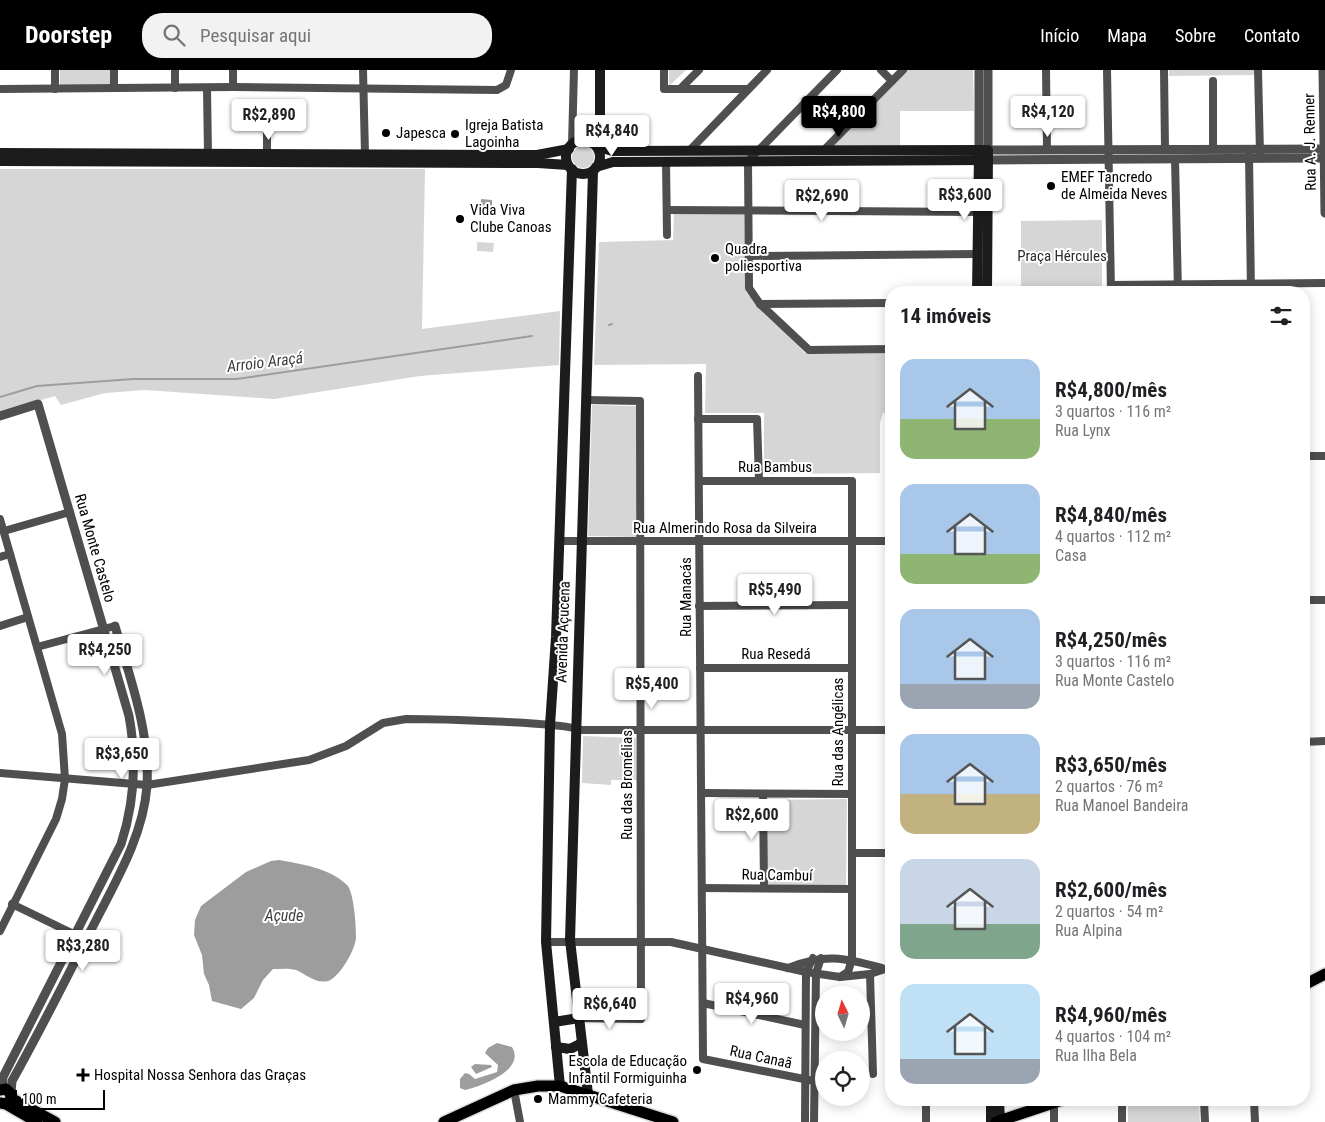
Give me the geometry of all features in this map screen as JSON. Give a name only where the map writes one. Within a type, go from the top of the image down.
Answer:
[{"type":"main road","points":[[595,169],[600,157],[594,145],[600,131],[600,70]]},
{"type":"main road","points":[[600,131],[608,144],[618,151]]},
{"type":"main road","points":[[0,153],[538,155],[570,147],[582,140],[618,151],[823,150],[916,156]]},
{"type":"main road","points":[[570,147],[566,160],[570,167]]},
{"type":"main road","points":[[0,161],[538,163],[570,167],[582,174],[613,162],[748,161],[984,155]]},
{"type":"main road","points":[[977,286],[978,212],[984,155]]},
{"type":"main road","points":[[984,155],[987,286]]},
{"type":"main road","name":"Avenida Açucena","points":[[560,1086],[546,942],[550,725],[559,541],[570,167]]},
{"type":"main road","name":"Avenida Açucena","points":[[588,1094],[570,940],[575,728],[595,169]]},
{"type":"main road","points":[[1310,983],[1325,974]]},
{"type":"main road","points":[[554,1022],[579,1018]]},
{"type":"main road","points":[[556,1047],[570,1049],[582,1043]]},
{"type":"main road","points":[[444,1122],[514,1090],[560,1086],[673,1122]]},
{"type":"main road","points":[[5,1096],[36,1122]]},
{"type":"main road","points":[[5,1096],[55,1122]]},
{"type":"main road","points":[[992,1106],[996,1122]]},
{"type":"main road","points":[[996,1122],[998,1106]]},
{"type":"main road","points":[[996,1122],[1046,1106]]},
{"type":"street","points":[[55,70],[55,89]]},
{"type":"street","points":[[114,70],[114,88]]},
{"type":"street","points":[[174,70],[175,88]]},
{"type":"street","points":[[233,70],[233,88]]},
{"type":"street","points":[[363,70],[365,154]]},
{"type":"street","points":[[0,89],[497,90],[506,85],[510,70]]},
{"type":"street","points":[[570,147],[574,70]]},
{"type":"street","points":[[664,70],[664,89],[748,89]]},
{"type":"street","points":[[680,89],[699,70]]},
{"type":"street","points":[[689,151],[767,70]]},
{"type":"street","points":[[836,70],[748,161],[749,288],[760,304],[809,350],[885,349]]},
{"type":"street","points":[[881,70],[892,81]]},
{"type":"street","points":[[823,150],[903,70]]},
{"type":"street","points":[[979,70],[984,116]]},
{"type":"street","points":[[984,155],[984,116],[988,70]]},
{"type":"street","points":[[1046,70],[1047,150]]},
{"type":"street","points":[[1107,70],[1111,286]]},
{"type":"street","points":[[1164,70],[1165,149]]},
{"type":"street","points":[[1258,70],[1260,158]]},
{"type":"street","name":"Rua A. J. Renner","points":[[1323,70],[1325,214]]},
{"type":"street","points":[[1213,81],[1213,149]]},
{"type":"street","points":[[207,88],[208,154]]},
{"type":"street","points":[[268,121],[268,154]]},
{"type":"street","points":[[984,155],[1047,150],[1165,149],[1260,149],[1325,153]]},
{"type":"street","points":[[1249,149],[1251,286]]},
{"type":"street","points":[[984,155],[1108,160],[1175,160],[1249,159],[1325,153]]},
{"type":"street","points":[[1175,160],[1178,286]]},
{"type":"street","points":[[666,162],[667,235]]},
{"type":"street","points":[[667,210],[978,212]]},
{"type":"street","points":[[749,256],[978,254]]},
{"type":"street","points":[[1281,286],[1325,283]]},
{"type":"street","points":[[760,304],[885,302]]},
{"type":"street","name":"Rua Manacás","points":[[698,376],[703,1059]]},
{"type":"street","name":"Rua das Bromélias","points":[[579,1018],[641,1019],[640,401],[586,400]]},
{"type":"street","name":"Rua Monte Castelo","points":[[0,416],[38,404],[129,716],[135,760],[134,784],[128,824],[76,936],[3,1078],[5,1096]]},
{"type":"street","points":[[698,419],[758,419],[759,481]]},
{"type":"street","points":[[1310,456],[1325,456]]},
{"type":"street","name":"Rua Bambus","points":[[698,481],[852,481]]},
{"type":"street","name":"Rua das Angélicas","points":[[852,481],[852,959]]},
{"type":"street","points":[[4,531],[70,512]]},
{"type":"street","points":[[0,519],[62,734],[65,779],[56,819],[0,931]]},
{"type":"street","name":"Rua Almerindo Rosa da Silveira","points":[[559,541],[885,541]]},
{"type":"street","points":[[0,557],[10,554]]},
{"type":"street","points":[[1310,600],[1325,600]]},
{"type":"street","points":[[699,606],[852,604]]},
{"type":"street","points":[[0,626],[28,617]]},
{"type":"street","points":[[5,1096],[131,851],[139,830],[147,785],[147,759],[140,712],[115,626],[37,647]]},
{"type":"street","name":"Rua Resedá","points":[[700,668],[852,668]]},
{"type":"street","points":[[0,774],[147,785],[309,760],[331,753],[383,723],[397,720],[550,725],[579,730],[641,732],[885,730]]},
{"type":"street","points":[[1310,742],[1325,741]]},
{"type":"street","points":[[702,793],[851,794]]},
{"type":"street","points":[[763,794],[764,888]]},
{"type":"street","points":[[852,853],[885,853]]},
{"type":"street","name":"Rua Cambuí","points":[[702,888],[852,889]]},
{"type":"street","points":[[12,904],[86,940]]},
{"type":"street","points":[[546,942],[570,940],[671,942],[806,972],[840,977],[870,974],[885,967]]},
{"type":"street","points":[[788,968],[817,958],[852,959],[882,968]]},
{"type":"street","points":[[805,1122],[806,972],[817,958]]},
{"type":"street","points":[[814,1122],[817,958]]},
{"type":"street","points":[[840,977],[848,972],[852,959]]},
{"type":"street","points":[[870,974],[873,1074]]},
{"type":"street","points":[[704,1003],[805,1026]]},
{"type":"street","name":"Rua Canaã","points":[[703,1059],[814,1081]]},
{"type":"street","points":[[514,1090],[520,1122]]},
{"type":"street","points":[[805,1098],[814,1098]]},
{"type":"street","points":[[926,1106],[926,1122]]},
{"type":"street","points":[[1054,1122],[1057,1106]]},
{"type":"street","points":[[1122,1106],[1122,1122]]},
{"type":"street","points":[[1204,1106],[1205,1122]]},
{"type":"street","points":[[1254,1106],[1255,1122]]},
{"type":"green space","points":[[60,70],[110,70],[110,85],[60,86]]},
{"type":"green space","points":[[669,70],[686,70],[669,86]]},
{"type":"green space","points":[[906,70],[973,70],[974,111],[900,111],[900,146],[829,148]]},
{"type":"green space","points":[[1169,70],[1254,70],[1254,75],[1169,76]]},
{"type":"green space","points":[[583,146],[593,153],[594,157],[587,167],[583,168],[573,161],[572,157],[579,147]]},
{"type":"green space","points":[[0,169],[425,169],[422,329],[560,311],[559,365],[420,376],[274,399],[145,390],[105,393],[61,405],[55,396],[0,412]]},
{"type":"green space","points":[[744,213],[746,292],[805,353],[885,353],[885,413],[883,413],[880,423],[880,473],[764,474],[764,413],[705,413],[706,364],[594,365],[599,242],[673,240],[674,214]]},
{"type":"green space","name":"Praça Hércules","points":[[1102,220],[1102,286],[1021,286],[1021,221]]},
{"type":"green space","points":[[477,242],[494,243],[493,252],[477,251]]},
{"type":"green space","points":[[592,405],[636,406],[636,537],[588,536]]},
{"type":"green space","points":[[583,736],[636,738],[637,780],[611,780],[611,785],[582,783]]},
{"type":"green space","points":[[847,799],[846,886],[766,885],[765,800]]},
{"type":"green space","points":[[1128,1106],[1199,1106],[1200,1122],[1128,1122]]},
{"type":"water","points":[[481,199],[492,200],[492,215],[480,214]]},
{"type":"water","name":"Açude","points":[[279,860],[306,865],[324,871],[332,874],[347,885],[353,902],[355,918],[356,937],[353,949],[342,969],[328,981],[315,980],[293,969],[273,969],[263,980],[254,998],[241,1009],[212,1001],[209,985],[204,974],[202,955],[194,935],[195,920],[201,906],[246,872],[271,861]]},
{"type":"water","points":[[497,1043],[512,1047],[515,1055],[513,1063],[508,1070],[481,1085],[465,1090],[460,1088],[460,1079],[465,1073],[475,1079],[497,1072],[498,1065],[485,1053],[488,1048]]},
{"type":"water","points":[[475,1064],[491,1065],[492,1067],[476,1074],[471,1067]]},
{"type":"waterway","name":"Arroio Araçá","points":[[0,397],[37,386],[133,379],[237,379],[532,336]]},
{"type":"place","name":"Japesca","points":[[386,133]]},
{"type":"place","name":"Igreja Batista Lagoinha","points":[[455,134]]},
{"type":"place","name":"EMEF Tancredo de Almeida Neves","points":[[1051,186]]},
{"type":"place","name":"Vida Viva Clube Canoas","points":[[460,219]]},
{"type":"place","name":"Quadra poliesportiva","points":[[715,258]]},
{"type":"place","name":"Escola de Educação Infantil Formiguinha","points":[[697,1070]]},
{"type":"place","name":"Hospital Nossa Senhora das Graças","points":[[83,1075]]},
{"type":"place","name":"Mammy Cafeteria","points":[[538,1099]]}]
